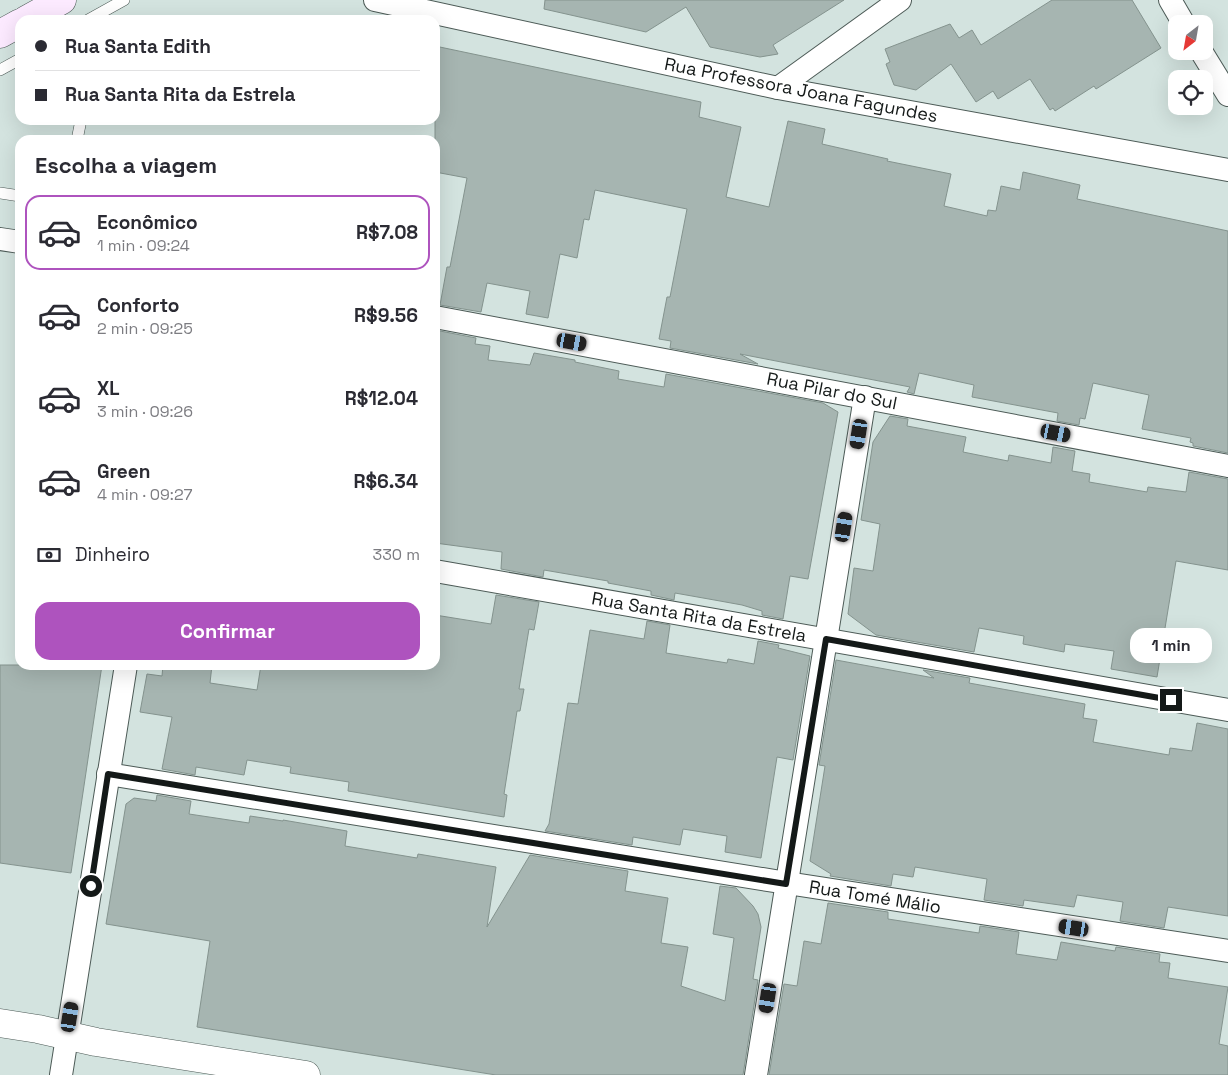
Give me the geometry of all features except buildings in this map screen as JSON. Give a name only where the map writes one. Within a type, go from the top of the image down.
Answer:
[{"type":"main road","points":[[35,15],[62,0]]},
{"type":"main road","points":[[0,34],[15,26]]},
{"type":"street","name":"Rua Professora Joana Fagundes","points":[[375,0],[430,5],[778,88],[1228,170]]},
{"type":"street","points":[[778,88],[900,0]]},
{"type":"street","points":[[1170,0],[1179,15]]},
{"type":"street","points":[[1206,60],[1228,96]]},
{"type":"street","points":[[0,238],[15,241]]},
{"type":"street","name":"Rua Pilar do Sul","points":[[440,318],[1228,466]]},
{"type":"street","points":[[756,1075],[865,397]]},
{"type":"street","name":"Rua Santa Rita da Estrela","points":[[440,572],[1228,710]]},
{"type":"street","points":[[61,1075],[125,670]]},
{"type":"street","name":"Rua Tomé Málio","points":[[108,774],[786,884],[1228,951]]},
{"type":"street","points":[[0,1023],[96,1042],[306,1075]]},
{"type":"lane","points":[[97,15],[124,0]]},
{"type":"lane","points":[[0,70],[15,62]]},
{"type":"lane","points":[[0,193],[15,195]]},
{"type":"route","points":[[91,886],[108,774],[786,884],[826,639],[1171,700]]}]
